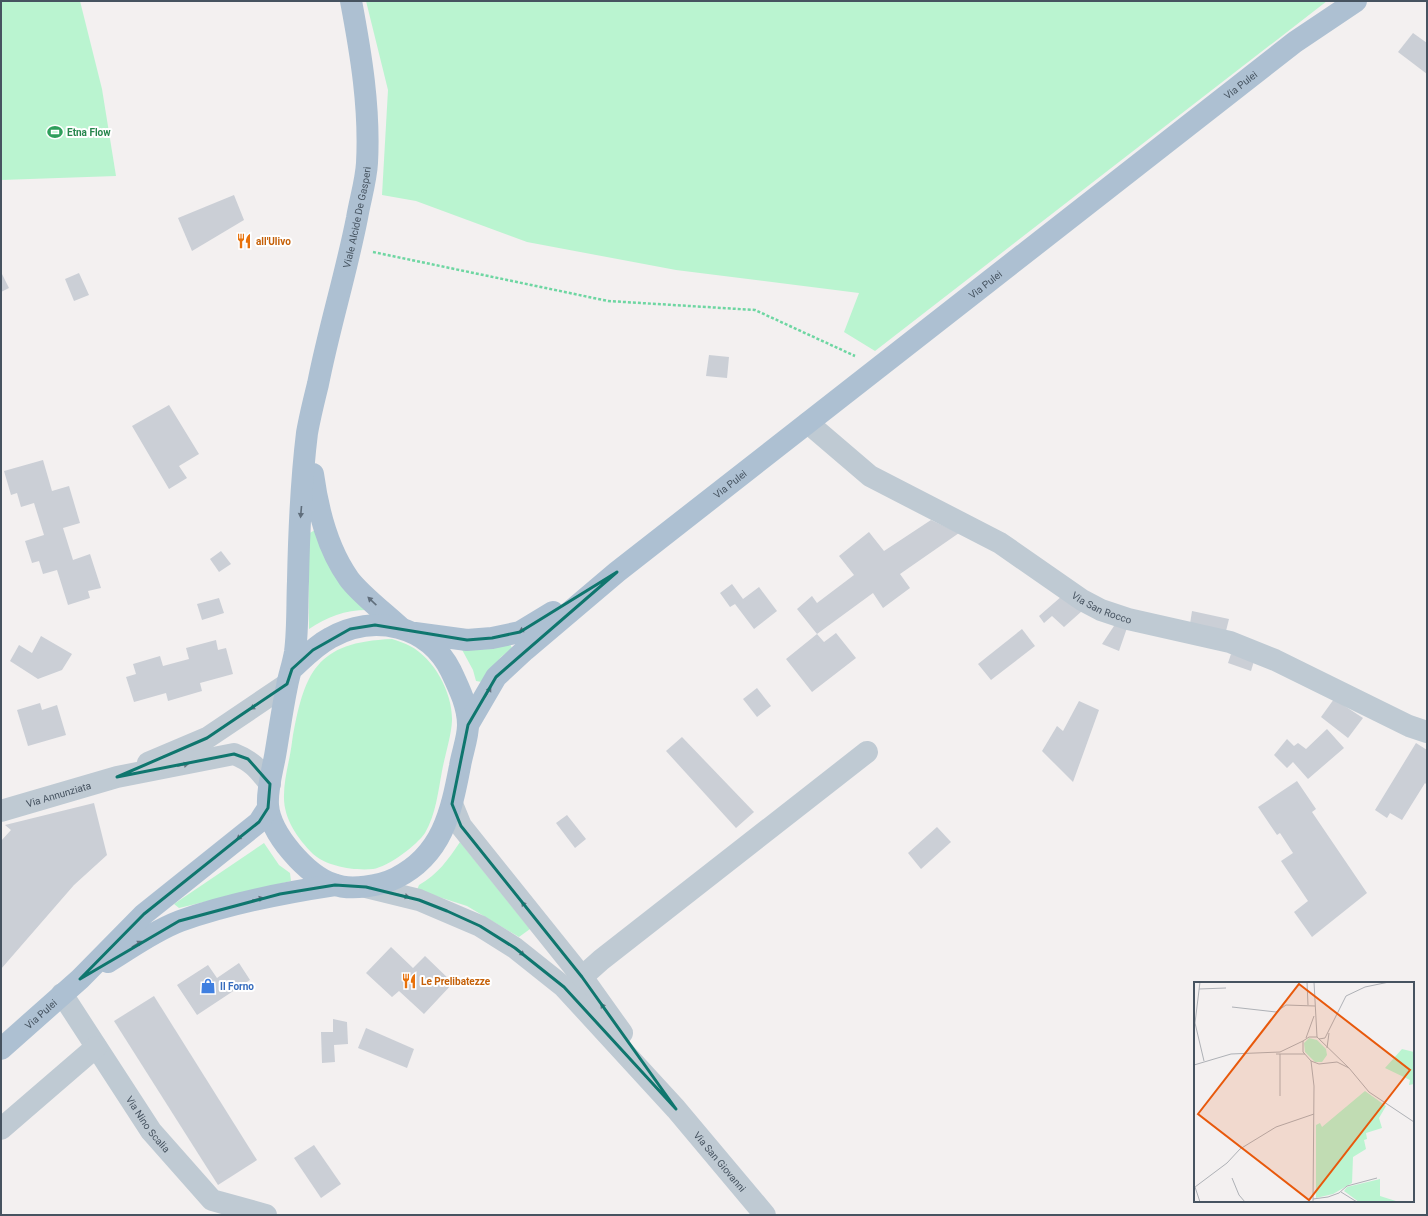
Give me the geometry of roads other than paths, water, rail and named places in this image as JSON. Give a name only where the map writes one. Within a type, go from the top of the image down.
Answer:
[{"type":"main road","name":"Viale Alcide De Gasperi","points":[[308,431],[326,342],[351,247],[367,165],[367,107],[363,60],[351,1]]},
{"type":"main road","name":"Via Pulei","points":[[617,572],[1295,42],[1356,1]]},
{"type":"main road","points":[[308,431],[317,503],[331,548],[350,580],[408,630],[443,656],[462,693],[468,725]]},
{"type":"main road","points":[[308,431],[299,534],[296,649],[289,677],[270,784],[268,808],[279,834],[293,856],[307,868],[335,885]]},
{"type":"main road","points":[[289,677],[312,650],[331,638],[350,629],[375,625],[467,640],[492,638],[520,632],[617,572]]},
{"type":"main road","points":[[80,979],[152,935],[179,921],[242,902],[280,894],[335,885],[366,887],[384,883],[398,877],[415,866],[431,850],[443,832],[452,804],[468,725],[496,677],[525,650],[617,572]]},
{"type":"main road","points":[[80,979],[144,914],[259,822],[268,808]]},
{"type":"main road","name":"Via Pulei","points":[[1,1049],[80,979]]},
{"type":"street","name":"Via San Rocco","points":[[808,423],[870,476],[1000,543],[1082,600],[1101,610],[1128,619],[1230,642],[1275,660],[1409,726],[1427,732]]},
{"type":"street","points":[[117,777],[207,738],[289,677]]},
{"type":"street","points":[[582,977],[601,960],[867,752]]},
{"type":"street","points":[[117,777],[234,754],[248,759],[270,784]]},
{"type":"street","name":"Via Annunziata","points":[[1,811],[117,777]]},
{"type":"street","points":[[452,804],[461,826],[582,977],[676,1109]]},
{"type":"street","points":[[366,887],[419,900],[447,911],[480,926],[515,948],[564,987],[676,1109]]},
{"type":"street","name":"Via Nino Scalia","points":[[62,994],[151,1131],[212,1200],[266,1215]]},
{"type":"street","points":[[1,1129],[96,1047]]},
{"type":"street","name":"Via San Giovanni","points":[[676,1109],[765,1215]]},
{"type":"place","name":"Etna Flow","points":[[55,132]]},
{"type":"place","name":"all'Ulivo","points":[[244,241]]},
{"type":"place","name":"Le Prelibatezze","points":[[409,981]]},
{"type":"place","name":"Il Forno","points":[[208,986]]}]
